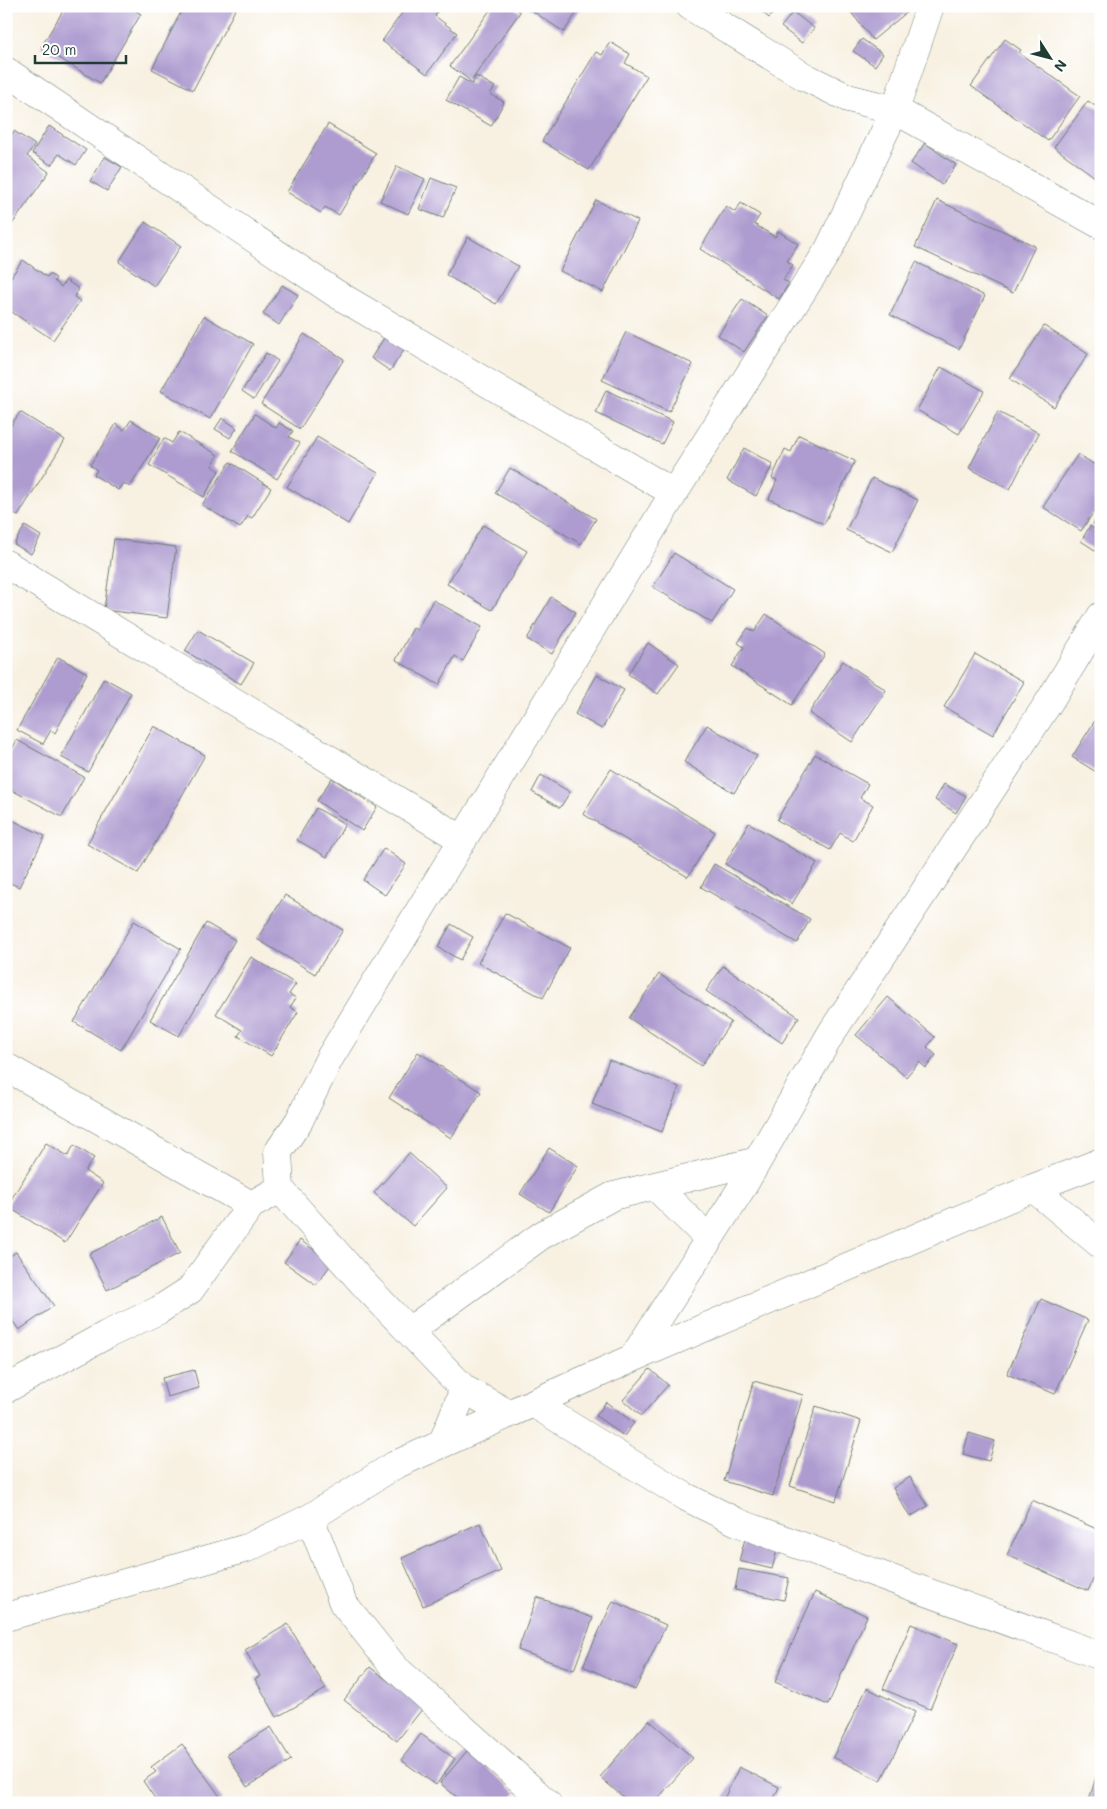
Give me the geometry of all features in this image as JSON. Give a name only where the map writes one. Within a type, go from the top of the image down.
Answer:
[{"type":"street","points":[[690,6],[805,77],[848,98],[895,110],[1101,225]]},
{"type":"street","points":[[930,6],[895,110],[829,249],[674,493],[492,788],[463,840],[329,1059],[299,1121],[278,1152],[280,1189],[361,1281],[464,1389],[521,1408],[684,1496],[739,1523],[1101,1656]]},
{"type":"street","points":[[6,71],[335,293],[674,493]]},
{"type":"street","points":[[6,564],[463,840]]},
{"type":"street","points":[[633,1358],[709,1240],[832,1032],[1049,702],[1099,622]]},
{"type":"street","points":[[6,1067],[251,1205]]},
{"type":"street","points":[[409,1331],[542,1235],[613,1196],[757,1161]]},
{"type":"street","points":[[6,1617],[248,1548],[310,1518],[395,1465],[633,1358],[1033,1188],[1101,1162]]},
{"type":"street","points":[[655,1186],[709,1240]]},
{"type":"street","points":[[1033,1188],[1101,1245]]},
{"type":"street","points":[[6,1390],[106,1335],[159,1310],[190,1290],[251,1205],[280,1189]]},
{"type":"street","points":[[442,1444],[464,1389]]},
{"type":"street","points":[[310,1518],[344,1603],[394,1667],[547,1803]]},
{"type":"building","points":[[66,6],[128,6],[141,14],[100,83],[41,47]]},
{"type":"building","points":[[184,6],[237,6],[193,90],[152,69]]},
{"type":"building","points":[[407,6],[435,6],[439,9],[435,16],[457,33],[427,74],[382,41]]},
{"type":"building","points":[[493,6],[512,6],[520,12],[471,81],[450,66]]},
{"type":"building","points":[[525,6],[581,6],[564,32]]},
{"type":"building","points":[[755,6],[780,6],[769,18]]},
{"type":"building","points":[[846,6],[910,6],[912,8],[873,40]]},
{"type":"building","points":[[793,12],[814,28],[802,43],[781,27]]},
{"type":"building","points":[[862,39],[883,54],[875,66],[853,51]]},
{"type":"building","points":[[1005,39],[1021,50],[1019,53],[1080,96],[1048,141],[971,86]]},
{"type":"building","points":[[610,42],[630,54],[625,63],[647,76],[589,170],[542,141],[596,52],[602,55]]},
{"type":"building","points":[[476,76],[495,87],[490,94],[504,102],[491,126],[446,100],[459,77],[472,84]]},
{"type":"building","points":[[1088,101],[1101,110],[1101,177],[1099,180],[1054,147]]},
{"type":"building","points":[[328,124],[376,153],[339,215],[325,207],[321,213],[287,192]]},
{"type":"building","points":[[49,126],[86,150],[76,165],[59,154],[51,165],[32,153]]},
{"type":"building","points":[[14,131],[35,145],[27,156],[49,172],[6,233],[6,142]]},
{"type":"building","points":[[925,143],[956,165],[942,185],[911,163]]},
{"type":"building","points":[[105,157],[122,167],[107,191],[90,181]]},
{"type":"building","points":[[397,166],[425,179],[408,214],[380,201]]},
{"type":"building","points":[[431,178],[456,188],[443,218],[419,209]]},
{"type":"building","points":[[596,200],[638,221],[603,292],[560,271]]},
{"type":"building","points":[[937,200],[1035,246],[1013,293],[915,247]]},
{"type":"building","points":[[741,203],[760,215],[754,224],[775,237],[778,231],[798,244],[787,261],[793,265],[783,280],[789,283],[779,299],[700,249],[726,206],[735,212]]},
{"type":"building","points":[[145,222],[181,246],[154,286],[119,262]]},
{"type":"building","points":[[468,237],[518,266],[496,304],[446,275]]},
{"type":"building","points":[[23,260],[47,277],[49,274],[56,278],[54,281],[61,287],[66,280],[79,289],[74,297],[80,301],[53,340],[6,308],[6,284]]},
{"type":"building","points":[[916,262],[985,296],[959,349],[890,315]]},
{"type":"building","points":[[282,285],[298,295],[279,325],[263,314]]},
{"type":"building","points":[[742,299],[768,316],[744,352],[718,335]]},
{"type":"building","points":[[204,316],[253,344],[210,419],[161,391]]},
{"type":"building","points":[[1044,326],[1088,354],[1054,407],[1010,379]]},
{"type":"building","points":[[626,332],[693,364],[669,412],[602,380]]},
{"type":"building","points":[[304,334],[344,359],[300,429],[261,404]]},
{"type":"building","points":[[386,335],[405,348],[390,371],[371,358]]},
{"type":"building","points":[[266,353],[278,361],[254,399],[242,391]]},
{"type":"building","points":[[941,367],[984,391],[959,434],[917,410]]},
{"type":"building","points":[[606,390],[673,422],[662,444],[596,413]]},
{"type":"building","points":[[20,412],[65,440],[18,516],[6,509],[6,433]]},
{"type":"building","points":[[998,412],[1039,433],[1010,489],[969,468]]},
{"type":"building","points":[[255,414],[276,428],[279,423],[293,431],[289,437],[300,443],[277,479],[232,451]]},
{"type":"building","points":[[222,418],[237,428],[230,438],[215,429]]},
{"type":"building","points":[[131,420],[160,438],[130,487],[123,483],[118,490],[94,475],[97,470],[90,465],[116,424],[124,430]]},
{"type":"building","points":[[179,432],[218,455],[212,466],[219,471],[204,497],[149,465],[164,438],[172,443]]},
{"type":"building","points":[[799,435],[855,461],[824,524],[769,499],[777,480],[772,478],[785,449],[791,452]]},
{"type":"building","points":[[317,437],[378,473],[348,524],[287,487]]},
{"type":"building","points":[[744,448],[773,464],[756,496],[727,480]]},
{"type":"building","points":[[1078,454],[1101,469],[1101,501],[1081,531],[1043,507]]},
{"type":"building","points":[[230,462],[271,488],[252,518],[248,516],[240,528],[202,505]]},
{"type":"building","points":[[510,468],[596,519],[581,544],[495,493]]},
{"type":"building","points":[[872,478],[918,500],[892,552],[846,530]]},
{"type":"building","points":[[1101,512],[1101,529],[1093,524]]},
{"type":"building","points":[[483,525],[527,551],[492,610],[447,584]]},
{"type":"building","points":[[25,526],[41,536],[31,554],[14,544]]},
{"type":"building","points":[[1090,526],[1101,533],[1101,554],[1081,541]]},
{"type":"building","points":[[114,539],[176,547],[167,618],[104,610]]},
{"type":"building","points":[[674,553],[733,589],[712,623],[653,587]]},
{"type":"building","points":[[551,597],[576,612],[552,654],[527,639]]},
{"type":"building","points":[[433,600],[482,627],[463,661],[455,656],[439,685],[396,660],[413,628],[417,630]]},
{"type":"building","points":[[766,614],[825,654],[792,705],[732,666],[744,647],[738,643],[748,628],[754,632]]},
{"type":"building","points":[[198,630],[254,663],[241,684],[185,651]]},
{"type":"building","points":[[648,643],[679,664],[658,694],[628,674]]},
{"type":"building","points":[[975,654],[1024,682],[993,735],[944,707]]},
{"type":"building","points":[[58,657],[87,673],[55,733],[51,730],[43,744],[17,730]]},
{"type":"building","points":[[843,661],[886,690],[852,742],[809,713]]},
{"type":"building","points":[[597,675],[624,690],[602,729],[575,714]]},
{"type":"building","points":[[104,678],[131,693],[88,772],[61,757]]},
{"type":"building","points":[[1101,711],[1101,775],[1072,757]]},
{"type":"building","points":[[707,725],[757,756],[734,793],[684,762]]},
{"type":"building","points":[[154,726],[205,755],[138,873],[87,844]]},
{"type":"building","points":[[17,740],[84,777],[62,817],[6,787],[6,760]]},
{"type":"building","points":[[815,754],[868,784],[860,798],[873,805],[853,841],[840,833],[830,850],[777,820]]},
{"type":"building","points":[[611,769],[715,832],[688,877],[583,814]]},
{"type":"building","points":[[541,775],[570,792],[560,808],[532,792]]},
{"type":"building","points":[[332,778],[377,807],[362,831],[317,801]]},
{"type":"building","points":[[944,784],[966,796],[956,813],[935,800]]},
{"type":"building","points":[[316,808],[345,824],[327,857],[297,840]]},
{"type":"building","points":[[6,817],[45,836],[19,887],[6,881]]},
{"type":"building","points":[[749,823],[817,863],[792,904],[725,864]]},
{"type":"building","points":[[384,848],[406,864],[385,895],[363,880]]},
{"type":"building","points":[[714,864],[810,919],[797,943],[701,887]]},
{"type":"building","points":[[285,895],[343,930],[315,974],[257,939]]},
{"type":"building","points":[[505,913],[570,948],[543,998],[478,963]]},
{"type":"building","points":[[134,921],[181,949],[121,1050],[74,1022]]},
{"type":"building","points":[[206,923],[235,940],[179,1036],[150,1020]]},
{"type":"building","points":[[451,924],[473,937],[460,960],[438,947]]},
{"type":"building","points":[[251,957],[296,984],[289,994],[296,998],[290,1007],[298,1012],[271,1056],[238,1036],[242,1030],[216,1014]]},
{"type":"building","points":[[723,966],[799,1017],[782,1043],[706,991]]},
{"type":"building","points":[[659,974],[731,1022],[701,1066],[629,1018]]},
{"type":"building","points":[[888,997],[935,1037],[927,1047],[936,1055],[926,1068],[919,1062],[906,1077],[856,1035]]},
{"type":"building","points":[[418,1052],[481,1092],[451,1138],[389,1098]]},
{"type":"building","points":[[609,1060],[679,1087],[662,1132],[592,1104]]},
{"type":"building","points":[[46,1143],[68,1156],[74,1145],[94,1158],[85,1171],[103,1183],[65,1243],[7,1206]]},
{"type":"building","points":[[549,1148],[578,1166],[549,1212],[520,1194]]},
{"type":"building","points":[[409,1153],[447,1188],[413,1226],[374,1193]]},
{"type":"building","points":[[162,1217],[180,1253],[107,1290],[89,1254]]},
{"type":"building","points":[[300,1240],[332,1263],[316,1285],[284,1262]]},
{"type":"building","points":[[16,1252],[54,1306],[19,1330],[6,1312],[6,1259]]},
{"type":"building","points":[[1041,1299],[1088,1320],[1055,1394],[1007,1374]]},
{"type":"building","points":[[650,1369],[668,1385],[641,1416],[623,1400]]},
{"type":"building","points":[[194,1370],[199,1388],[167,1397],[162,1378]]},
{"type":"building","points":[[754,1381],[803,1395],[773,1496],[724,1481]]},
{"type":"building","points":[[606,1402],[634,1423],[624,1436],[596,1416]]},
{"type":"building","points":[[816,1406],[861,1421],[836,1501],[790,1486]]},
{"type":"building","points":[[969,1433],[995,1441],[989,1461],[963,1454]]},
{"type":"building","points":[[910,1477],[928,1506],[910,1517],[893,1488]]},
{"type":"building","points":[[1032,1500],[1101,1531],[1101,1562],[1088,1591],[1007,1555]]},
{"type":"building","points":[[480,1523],[501,1571],[423,1606],[402,1558]]},
{"type":"building","points":[[745,1539],[778,1547],[772,1569],[739,1561]]},
{"type":"building","points":[[739,1569],[789,1578],[784,1600],[735,1590]]},
{"type":"building","points":[[815,1592],[867,1616],[828,1705],[775,1682]]},
{"type":"building","points":[[537,1597],[593,1618],[574,1670],[518,1650]]},
{"type":"building","points":[[613,1601],[666,1625],[635,1690],[583,1666]]},
{"type":"building","points":[[288,1624],[326,1689],[277,1717],[255,1679],[260,1676],[245,1650]]},
{"type":"building","points":[[911,1624],[958,1644],[930,1709],[883,1689]]},
{"type":"building","points":[[370,1667],[423,1708],[397,1741],[344,1700]]},
{"type":"building","points":[[867,1688],[915,1712],[881,1781],[833,1757]]},
{"type":"building","points":[[649,1720],[693,1758],[654,1803],[630,1803],[600,1777]]},
{"type":"building","points":[[271,1727],[291,1760],[247,1787],[227,1754]]},
{"type":"building","points":[[421,1734],[455,1759],[436,1785],[401,1760]]},
{"type":"building","points":[[182,1744],[222,1799],[217,1803],[158,1803],[143,1781],[156,1772],[151,1767]]},
{"type":"building","points":[[467,1751],[516,1793],[508,1803],[464,1803],[440,1783]]},
{"type":"building","points":[[1100,1764],[1101,1803],[1088,1803]]},
{"type":"building","points":[[739,1767],[779,1787],[772,1803],[722,1803]]}]
